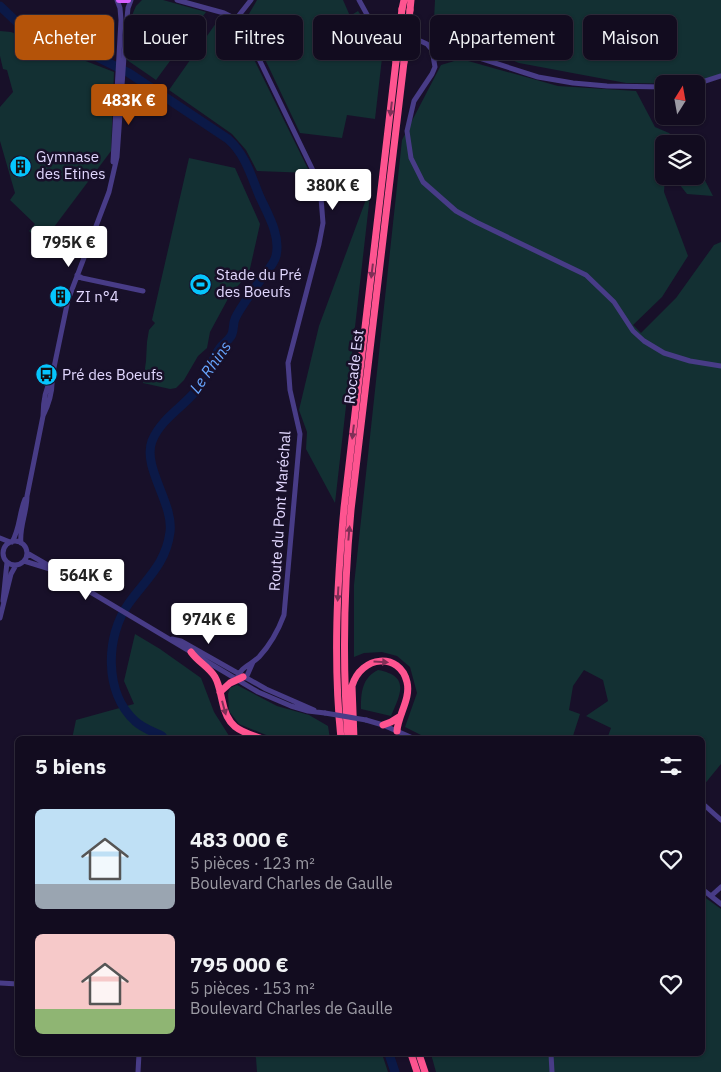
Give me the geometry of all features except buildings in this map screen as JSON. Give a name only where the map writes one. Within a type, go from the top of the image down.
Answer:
[{"type":"highway","name":"Rocade Est","points":[[348,736],[344,662],[347,559],[406,10],[404,0]]},
{"type":"highway","name":"Rocade Est","points":[[406,10],[411,0]]},
{"type":"highway","name":"Rocade Est","points":[[341,736],[337,661],[337,608],[344,508],[400,62]]},
{"type":"highway","points":[[191,652],[213,674],[220,692],[225,715],[230,723],[255,736]]},
{"type":"highway","points":[[354,736],[352,686],[358,673],[367,664],[373,662],[391,663],[402,672],[408,684],[408,691],[399,716],[397,731]]},
{"type":"highway","points":[[220,692],[241,678]]},
{"type":"highway","points":[[383,725],[399,716]]},
{"type":"highway","points":[[412,1056],[417,1072]]},
{"type":"highway","points":[[420,1056],[425,1072]]},
{"type":"main road","points":[[118,0],[130,0]]},
{"type":"street","points":[[118,0],[122,51]]},
{"type":"street","points":[[21,543],[20,536],[27,507],[27,496],[43,416],[49,402],[52,377],[68,300],[110,192],[118,147],[122,51],[130,0]]},
{"type":"street","points":[[177,0],[228,15]]},
{"type":"street","points":[[239,15],[251,0]]},
{"type":"street","points":[[359,0],[370,20],[380,30],[392,36],[416,39],[430,48]]},
{"type":"street","name":"Route du Pont Maréchal","points":[[241,678],[272,642],[284,615],[300,434],[290,390],[288,363],[323,223],[320,185],[260,60]]},
{"type":"street","points":[[435,60],[432,74],[412,107],[407,131],[411,158],[423,182],[456,211],[586,275],[614,302],[633,331],[644,341],[664,353],[690,361],[721,366]]},
{"type":"street","points":[[482,60],[521,73],[564,82],[607,86],[655,87]]},
{"type":"street","points":[[705,81],[721,76]]},
{"type":"street","points":[[77,275],[82,278],[143,291]]},
{"type":"street","points":[[16,565],[7,562],[3,556],[2,547],[11,542],[16,533],[22,506],[27,496]]},
{"type":"street","points":[[0,538],[21,543],[25,546],[27,553],[24,561],[16,565],[11,574],[0,618]]},
{"type":"street","points":[[27,553],[46,564],[50,570]]},
{"type":"street","points":[[24,561],[50,570],[143,622],[191,652],[241,678],[317,711],[366,720],[408,736]]},
{"type":"street","points":[[3,604],[2,593],[7,562]]},
{"type":"street","points":[[172,639],[182,641],[241,678]]},
{"type":"street","name":"Route du Pont Maréchal","points":[[241,678],[247,665],[253,662]]},
{"type":"street","points":[[705,806],[721,820]]},
{"type":"street","points":[[711,896],[721,887]]},
{"type":"street","points":[[705,891],[721,904]]},
{"type":"street","points":[[0,983],[15,984]]},
{"type":"street","points":[[138,1072],[139,1056]]},
{"type":"street","points":[[551,1056],[552,1072]]},
{"type":"green space","points":[[142,0],[163,0],[206,12],[204,15],[133,15],[136,6]]},
{"type":"green space","points":[[257,0],[343,0],[350,15],[313,15],[313,60],[382,60],[375,119],[347,115],[342,138],[300,133],[265,60],[303,60],[303,15],[248,15]]},
{"type":"green space","points":[[435,0],[721,0],[721,74],[705,79],[705,75],[655,75],[655,83],[626,83],[519,63],[512,60],[573,60],[573,15],[434,15]]},
{"type":"green space","points":[[358,11],[361,15],[352,15]]},
{"type":"green space","points":[[216,23],[216,60],[254,60],[310,173],[257,171],[246,150],[232,134],[169,90],[190,60],[206,60],[206,37]]},
{"type":"green space","points":[[0,31],[11,32],[15,34],[15,60],[83,60],[114,72],[111,151],[42,243],[29,231],[35,224],[10,200],[15,193],[0,141],[0,107],[13,92],[7,70],[3,69],[0,56]]},
{"type":"green space","points":[[127,60],[171,60],[156,80]]},
{"type":"green space","points":[[458,60],[465,60],[558,86],[636,91],[655,127],[671,135],[655,135],[655,185],[664,185],[664,192],[688,256],[662,297],[633,325],[641,333],[676,298],[714,245],[721,242],[721,764],[705,784],[705,736],[608,736],[611,728],[586,716],[608,701],[603,680],[584,670],[573,686],[569,710],[580,714],[573,736],[423,736],[405,727],[417,693],[410,667],[397,656],[382,652],[364,653],[354,657],[354,585],[402,140],[441,65]]},
{"type":"green space","name":"Stade du Pré des Boeufs","points":[[189,158],[235,168],[260,224],[249,273],[230,295],[210,332],[207,348],[198,356],[184,380],[176,388],[170,389],[143,383],[149,330],[155,323],[152,320]]},
{"type":"green space","points":[[705,180],[713,196],[687,194],[680,185],[705,185]]},
{"type":"green space","points":[[371,186],[335,503],[306,449],[307,432],[299,410],[319,326]]},
{"type":"green space","points":[[135,634],[201,678],[214,712],[229,736],[73,736],[76,720],[134,704],[124,681]]},
{"type":"green space","points":[[378,670],[395,676],[399,681],[400,693],[391,716],[361,709],[361,697],[366,681]]},
{"type":"green space","points":[[237,685],[277,706],[309,715],[328,726],[330,736],[269,736],[239,724],[229,711],[228,694],[230,688]]},
{"type":"green space","points":[[705,897],[721,909],[721,1072],[436,1072],[432,1056],[705,1056]]},
{"type":"green space","points":[[255,1056],[383,1056],[388,1072],[257,1072]]},
{"type":"waterway","name":"Le Rhins","points":[[0,6],[21,26],[89,53],[129,73],[228,139],[239,151],[247,165],[277,240],[276,256],[272,265],[247,298],[234,321],[231,336],[217,352],[203,382],[191,397],[162,424],[152,441],[150,451],[151,462],[170,521],[168,543],[160,562],[121,616],[115,631],[111,664],[113,680],[125,709],[135,721],[162,736]]},
{"type":"waterway","name":"Le Rhins","points":[[390,1056],[395,1072]]},
{"type":"place","name":"Gymnase des Etines","points":[[20,166]]},
{"type":"place","name":"Stade du Pré des Boeufs","points":[[200,284]]},
{"type":"place","name":"ZI n°4","points":[[60,297]]},
{"type":"place","name":"Pré des Boeufs","points":[[46,375]]}]
